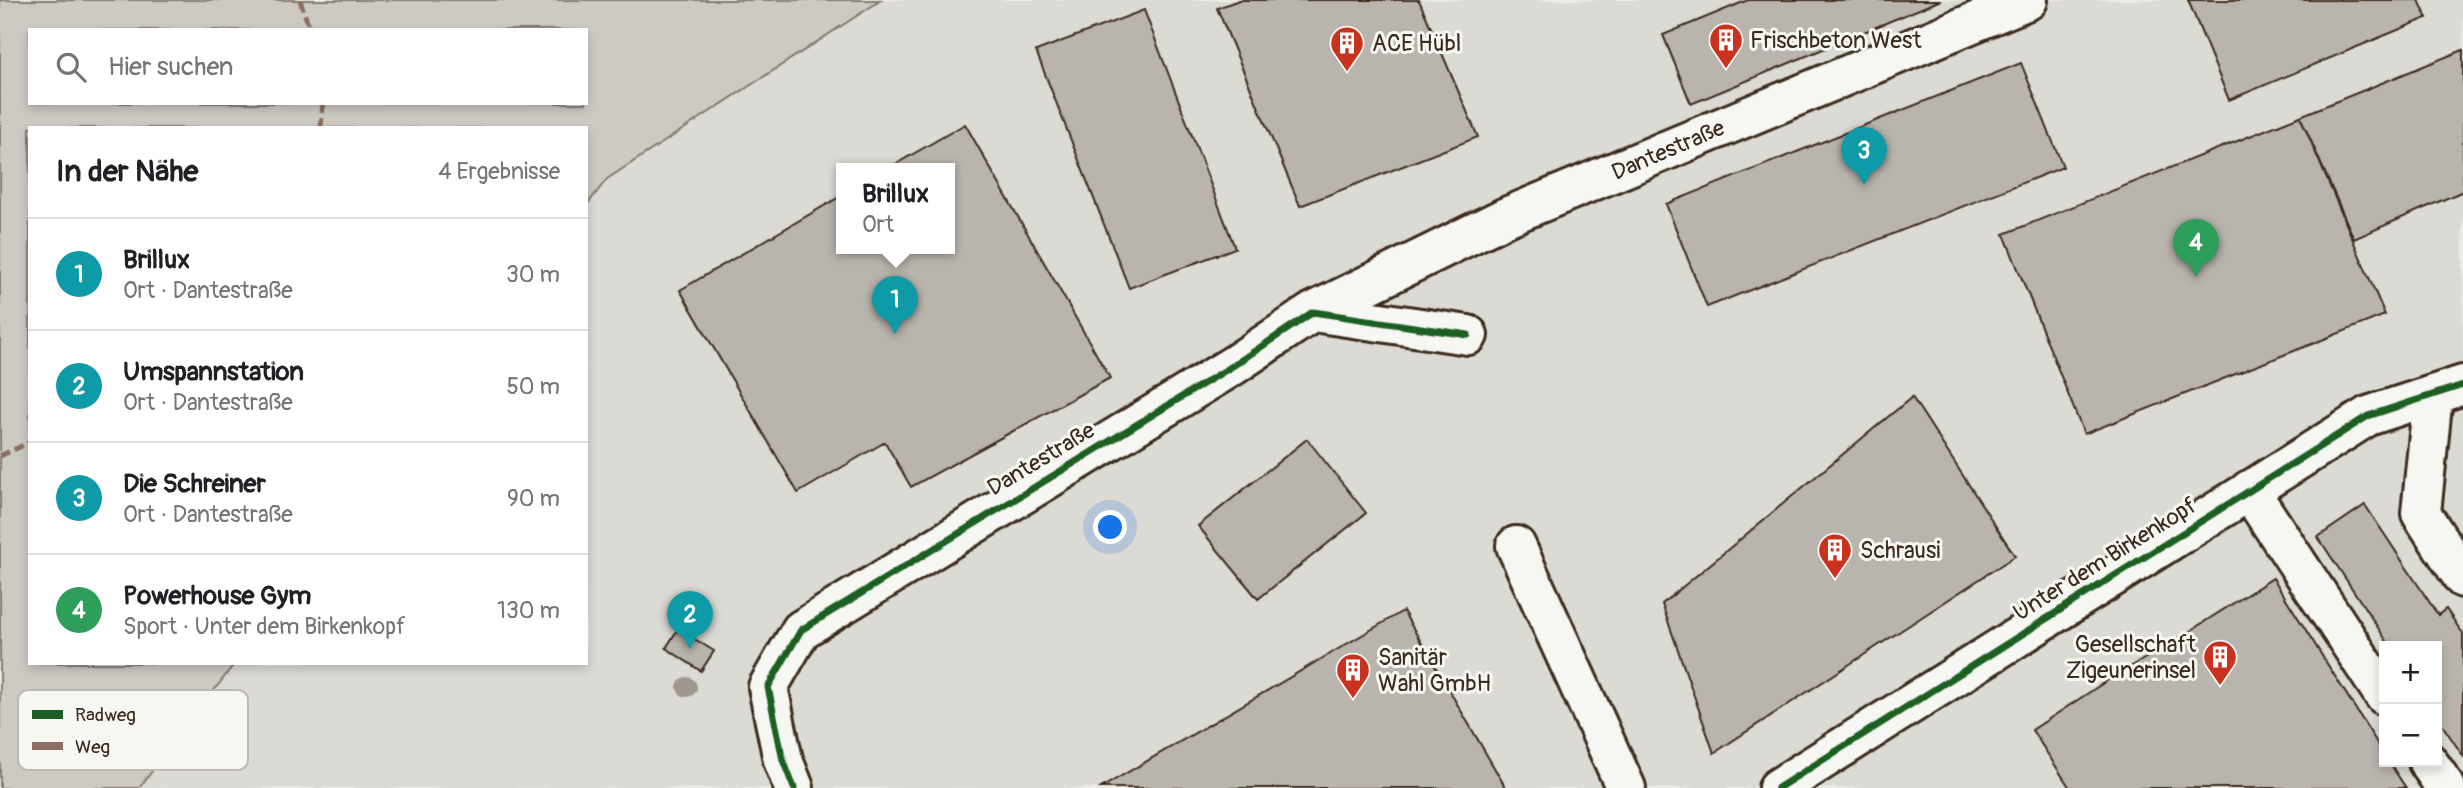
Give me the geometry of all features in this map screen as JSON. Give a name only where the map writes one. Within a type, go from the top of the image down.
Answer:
[{"type":"street","name":"Dantestraße","points":[[794,788],[783,760],[768,687],[801,630],[1222,372],[1313,312],[1506,218],[2028,0]]},
{"type":"street","points":[[1313,312],[1468,335]]},
{"type":"street","points":[[2448,390],[2421,513],[2463,579]]},
{"type":"street","name":"Unter dem Birkenkopf","points":[[1778,788],[2368,416],[2448,390]]},
{"type":"street","points":[[2249,490],[2379,687]]},
{"type":"street","points":[[1516,546],[1626,788]]},
{"type":"street","points":[[2431,767],[2446,788]]},
{"type":"shaded area","points":[[0,0],[881,0],[607,179],[588,203],[588,126],[28,126],[28,665],[233,665],[214,690],[18,690],[18,770],[153,770],[139,788],[0,788]]},
{"type":"shaded area","points":[[881,0],[2463,0],[2463,788],[139,788],[153,770],[248,770],[248,690],[214,690],[233,665],[588,665],[588,203],[607,179]]},
{"type":"building","name":"ACE Hübl","points":[[1239,0],[1419,0],[1478,137],[1300,206],[1217,8]]},
{"type":"building","name":"Frischbeton West","points":[[1748,0],[1941,0],[1691,104],[1663,35]]},
{"type":"building","points":[[2188,0],[2419,0],[2427,18],[2229,100]]},
{"type":"building","points":[[1144,10],[1235,248],[1129,288],[1036,51]]},
{"type":"building","points":[[2463,50],[2463,191],[2354,239],[2300,116]]},
{"type":"building","points":[[2021,63],[2063,167],[1707,307],[1666,204]]},
{"type":"building","points":[[2300,116],[2385,315],[2084,434],[2004,234]]},
{"type":"building","points":[[965,124],[1110,378],[911,487],[885,442],[798,493],[680,290],[836,199],[836,254],[955,254],[955,163],[898,163]]},
{"type":"building","name":"Schrausi","points":[[1912,397],[2015,556],[1714,753],[1662,604]]},
{"type":"building","points":[[1307,439],[1366,513],[1258,599],[1198,526]]},
{"type":"building","points":[[2365,505],[2438,615],[2446,609],[2463,634],[2463,756],[2442,724],[2442,641],[2387,641],[2318,537]]},
{"type":"building","name":"Gesellschaft Zigeunerinsel","points":[[2273,578],[2379,746],[2379,767],[2392,767],[2406,788],[2070,788],[2032,730],[2108,680]]},
{"type":"building","name":"Sanitär Wahl GmbH","points":[[1403,611],[1506,788],[1101,788]]},
{"type":"building","points":[[678,629],[714,651],[701,671],[666,648]]},
{"type":"marked path","points":[[300,0],[309,28]]},
{"type":"marked path","points":[[321,126],[323,105]]},
{"type":"marked path","points":[[0,456],[28,443]]},
{"type":"cycle path","points":[[794,788],[783,760],[768,687],[801,630],[1234,365],[1313,312],[1468,335]]},
{"type":"cycle path","points":[[1778,788],[2368,416],[2463,385]]},
{"type":"place","name":"Frischbeton West","points":[[1726,70]]},
{"type":"place","name":"ACE Hübl","points":[[1347,73]]},
{"type":"place","name":"Die Schreiner","points":[[1864,185]]},
{"type":"place","name":"Powerhouse Gym","points":[[2196,277]]},
{"type":"place","name":"Brillux","points":[[895,334]]},
{"type":"place","name":"Schrausi","points":[[1835,580]]},
{"type":"place","name":"Umspannstation","points":[[690,649]]},
{"type":"place","name":"Gesellschaft Zigeunerinsel","points":[[2220,687]]},
{"type":"place","name":"Sanitär Wahl GmbH","points":[[1353,700]]}]
